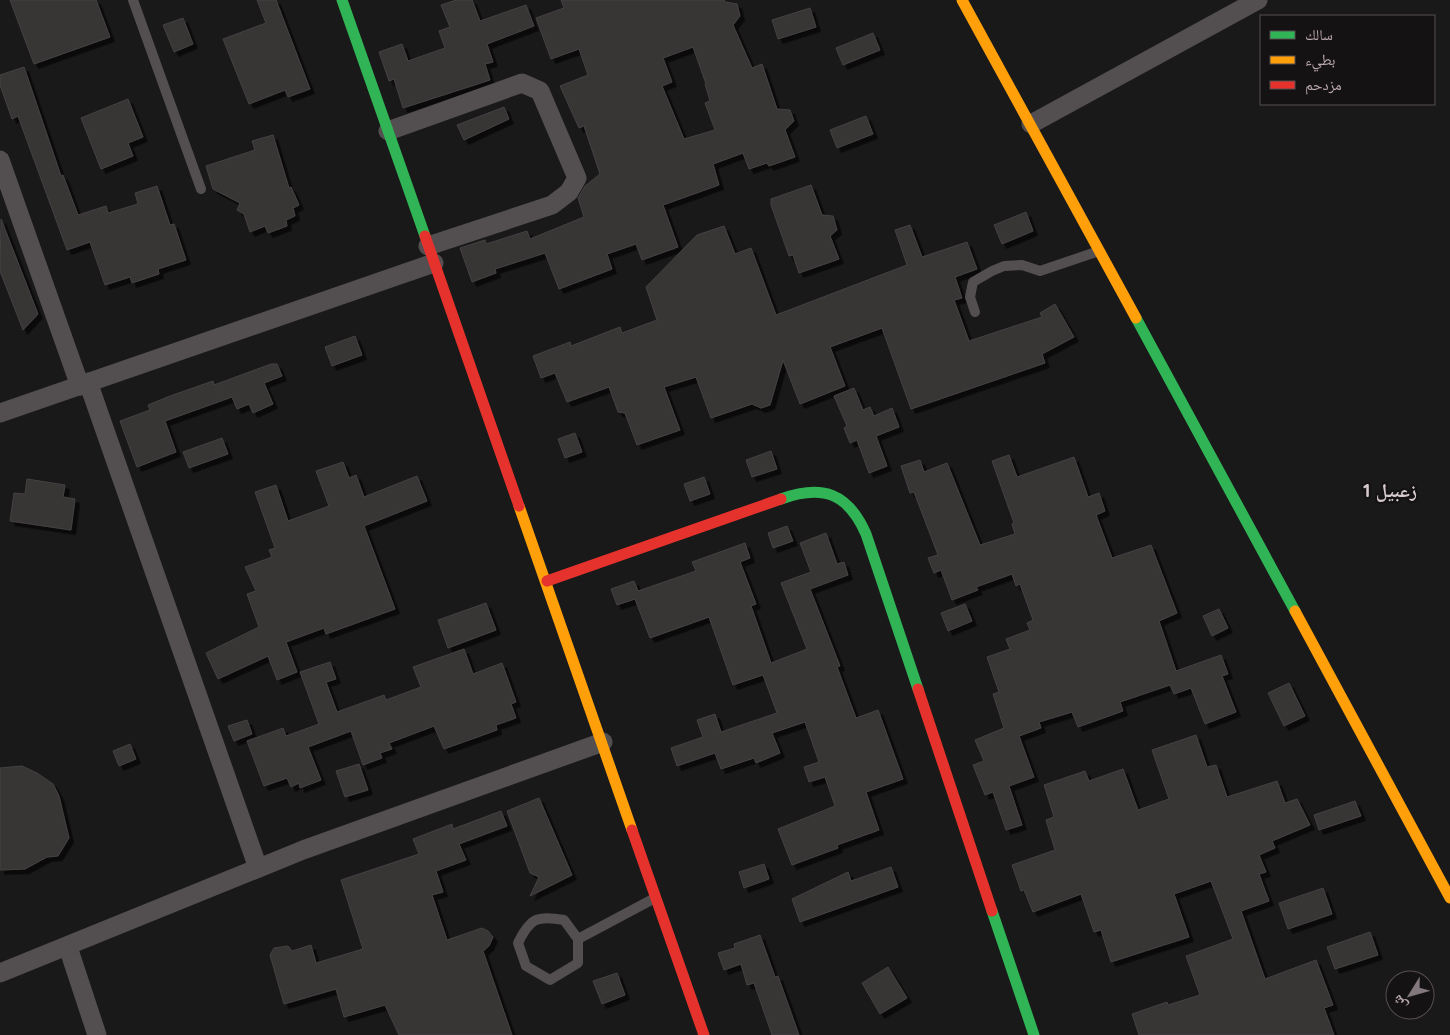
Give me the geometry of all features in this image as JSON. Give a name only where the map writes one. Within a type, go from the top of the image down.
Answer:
[{"type":"street","points":[[342,0],[547,581],[704,1035]]},
{"type":"street","points":[[962,0],[1450,898]]},
{"type":"street","points":[[1031,124],[1258,0]]},
{"type":"street","points":[[0,413],[84,384],[431,254],[552,205],[569,192],[577,178],[540,91],[522,83],[388,131]]},
{"type":"street","points":[[0,160],[84,384],[258,868]]},
{"type":"street","points":[[547,581],[791,495],[810,490],[830,493],[846,501],[859,516],[866,534],[1034,1035]]},
{"type":"street","points":[[0,973],[68,947],[258,868],[603,742]]},
{"type":"street","points":[[68,947],[97,1035]]},
{"type":"lane","points":[[133,0],[201,189]]},
{"type":"lane","points":[[975,312],[970,298],[973,282],[992,270],[1004,266],[1022,265],[1040,271],[1100,251]]},
{"type":"lane","points":[[578,939],[656,897]]},
{"type":"lane","points":[[544,916],[564,920],[578,939],[578,963],[550,980],[526,966],[518,943],[527,925],[544,916]]},
{"type":"building","points":[[10,0],[96,0],[110,37],[34,64]]},
{"type":"building","points":[[257,0],[276,0],[310,89],[288,97],[285,90],[249,104],[223,39],[266,23]]},
{"type":"building","points":[[456,0],[472,0],[480,21],[526,5],[534,26],[487,44],[493,62],[485,64],[490,80],[403,108],[394,79],[389,81],[379,52],[402,44],[408,61],[445,48],[439,31],[450,27],[441,5]]},
{"type":"building","points":[[561,0],[724,0],[725,2],[737,4],[740,16],[733,25],[752,68],[762,64],[777,109],[790,110],[794,121],[785,130],[795,157],[769,166],[767,163],[749,169],[743,153],[713,164],[719,185],[663,205],[678,247],[642,260],[636,244],[607,254],[612,269],[559,289],[545,253],[495,269],[496,273],[472,282],[460,248],[485,240],[486,244],[527,231],[530,239],[584,217],[578,198],[585,186],[600,174],[584,126],[579,128],[560,86],[588,75],[579,49],[551,59],[536,18],[564,8]],"holes":[[[693,47],[710,101],[705,103],[715,130],[684,139],[662,86],[672,82],[663,58]]]},
{"type":"building","points":[[810,8],[816,27],[778,39],[772,20]]},
{"type":"building","points":[[183,18],[193,44],[174,52],[163,25]]},
{"type":"building","points":[[873,33],[880,50],[843,65],[836,48]]},
{"type":"building","points":[[24,67],[61,176],[63,175],[78,215],[106,206],[108,213],[138,204],[135,193],[157,186],[170,225],[174,224],[186,260],[158,269],[159,274],[132,283],[130,277],[105,285],[90,242],[67,250],[18,116],[12,119],[0,85],[0,75]]},
{"type":"building","points":[[128,99],[143,137],[128,143],[133,156],[101,169],[81,118]]},
{"type":"building","points":[[504,107],[509,119],[464,140],[457,125]]},
{"type":"building","points":[[866,116],[873,134],[837,148],[830,130]]},
{"type":"building","points":[[273,135],[289,188],[291,187],[299,205],[293,208],[295,216],[286,220],[287,226],[268,233],[265,226],[250,232],[244,214],[237,210],[240,203],[213,189],[206,166],[255,150],[252,141]]},
{"type":"building","points":[[811,185],[822,215],[833,216],[837,230],[830,236],[839,259],[799,273],[793,255],[789,256],[771,205],[771,199]]},
{"type":"building","points":[[1026,212],[1033,231],[1002,244],[994,225]]},
{"type":"building","points":[[1,219],[38,314],[23,330],[0,271]]},
{"type":"building","points":[[910,225],[922,257],[967,242],[977,269],[955,277],[962,298],[954,300],[969,341],[1042,317],[1040,313],[1055,304],[1074,337],[1042,354],[1045,363],[911,409],[882,328],[830,347],[845,386],[800,404],[783,360],[770,405],[761,408],[752,404],[711,418],[696,377],[664,387],[680,430],[637,445],[625,413],[618,412],[609,387],[567,402],[555,373],[541,378],[533,356],[570,342],[571,346],[620,327],[622,333],[657,320],[646,287],[697,235],[724,226],[735,254],[751,248],[776,315],[907,265],[895,230]]},
{"type":"building","points":[[355,336],[362,355],[332,366],[325,347]]},
{"type":"building","points":[[271,364],[277,364],[282,376],[264,383],[273,404],[253,413],[249,404],[237,409],[232,397],[165,421],[176,452],[137,467],[120,421],[150,410],[148,405],[170,396],[213,381],[214,385]]},
{"type":"building","points":[[854,388],[863,410],[870,407],[874,416],[892,408],[899,427],[876,436],[887,466],[869,473],[857,440],[850,443],[844,428],[847,426],[834,396]]},
{"type":"building","points":[[575,433],[582,452],[565,458],[558,439]]},
{"type":"building","points":[[222,438],[228,454],[189,468],[183,452]]},
{"type":"building","points":[[771,451],[777,469],[752,477],[746,460]]},
{"type":"building","points":[[1009,455],[1017,477],[1074,457],[1088,497],[1099,493],[1105,511],[1096,515],[1112,558],[1151,545],[1177,613],[1159,621],[1176,671],[1221,655],[1228,674],[1222,676],[1236,712],[1205,724],[1191,688],[1174,694],[1170,685],[1120,702],[1123,711],[1078,727],[1072,712],[1039,722],[1041,728],[1019,736],[1034,777],[1009,786],[1022,825],[1006,830],[993,792],[985,795],[973,765],[984,761],[975,740],[1004,728],[993,694],[999,692],[987,657],[1010,649],[1006,639],[1030,630],[1027,623],[1033,620],[1020,584],[1016,586],[1012,574],[976,587],[978,590],[952,600],[941,570],[934,573],[928,558],[938,555],[914,492],[910,493],[901,466],[920,460],[924,472],[947,463],[980,545],[1015,534],[1012,524],[1014,523],[992,461]]},
{"type":"building","points":[[343,462],[349,478],[356,475],[364,497],[417,476],[427,501],[364,526],[395,609],[326,634],[324,628],[286,642],[297,672],[277,680],[268,656],[218,679],[206,653],[259,627],[247,594],[256,591],[245,567],[272,557],[269,550],[275,548],[255,492],[276,485],[288,521],[329,506],[316,471]]},
{"type":"building","points":[[704,477],[710,494],[690,501],[684,484]]},
{"type":"building","points":[[27,479],[65,485],[63,497],[75,499],[71,530],[10,521],[14,493],[25,494]]},
{"type":"building","points":[[787,526],[793,541],[773,548],[768,533]]},
{"type":"building","points":[[826,533],[837,564],[844,562],[848,575],[810,589],[840,666],[837,667],[856,718],[878,710],[903,779],[866,792],[879,830],[837,845],[838,848],[792,865],[778,829],[835,806],[825,777],[809,782],[804,767],[819,762],[805,722],[772,733],[780,753],[756,763],[754,758],[721,769],[715,753],[677,766],[671,748],[703,737],[697,720],[715,714],[721,732],[777,713],[763,675],[733,685],[709,617],[650,638],[635,599],[617,605],[611,589],[634,581],[638,591],[696,571],[692,562],[745,543],[750,558],[740,562],[756,604],[751,606],[771,663],[807,649],[781,583],[811,572],[800,543]]},
{"type":"building","points":[[486,603],[496,630],[448,648],[438,620]]},
{"type":"building","points":[[965,604],[972,621],[948,631],[941,613]]},
{"type":"building","points":[[1219,609],[1228,628],[1212,636],[1203,616]]},
{"type":"building","points":[[464,649],[473,674],[502,663],[516,702],[511,704],[516,718],[496,725],[497,730],[444,749],[434,726],[389,743],[392,749],[380,753],[382,758],[363,765],[351,731],[308,747],[321,780],[300,788],[299,783],[291,787],[287,778],[264,786],[247,741],[283,728],[286,736],[319,724],[300,672],[330,662],[336,679],[326,682],[337,712],[384,695],[386,700],[421,687],[413,667]]},
{"type":"building","points":[[1289,683],[1305,716],[1284,726],[1268,693]]},
{"type":"building","points":[[247,720],[252,734],[234,741],[228,726]]},
{"type":"building","points":[[1196,735],[1207,767],[1216,765],[1227,797],[1277,781],[1285,803],[1297,799],[1310,825],[1272,841],[1275,848],[1259,855],[1266,872],[1259,874],[1269,901],[1241,911],[1265,979],[1316,960],[1333,1005],[1324,1008],[1334,1035],[1139,1035],[1132,1014],[1167,1002],[1168,1005],[1200,995],[1186,956],[1233,939],[1211,881],[1174,894],[1189,937],[1111,962],[1101,930],[1094,932],[1081,894],[1033,912],[1024,890],[1021,891],[1012,865],[1055,850],[1046,820],[1054,817],[1044,785],[1085,771],[1089,781],[1123,769],[1138,810],[1169,799],[1152,750]]},
{"type":"building","points":[[130,744],[136,759],[119,766],[113,751]]},
{"type":"building","points":[[359,764],[368,790],[345,797],[336,771]]},
{"type":"building","points":[[22,766],[53,784],[59,796],[69,838],[58,856],[47,857],[25,869],[0,870],[0,768]]},
{"type":"building","points":[[539,798],[572,875],[530,896],[539,877],[530,873],[507,811]]},
{"type":"building","points":[[1355,801],[1361,816],[1319,830],[1314,815]]},
{"type":"building","points":[[501,811],[507,826],[459,844],[466,860],[436,871],[443,892],[432,895],[447,940],[482,928],[493,937],[489,946],[483,951],[512,1035],[399,1035],[385,1005],[344,1017],[336,989],[284,1004],[270,955],[274,948],[288,946],[292,951],[311,945],[316,963],[363,949],[341,880],[419,854],[413,839],[452,824],[453,829]]},
{"type":"building","points":[[764,864],[769,879],[744,888],[739,872]]},
{"type":"building","points":[[891,867],[898,887],[800,922],[792,899],[848,872],[851,881]]},
{"type":"building","points":[[1323,888],[1332,914],[1288,929],[1279,903]]},
{"type":"building","points":[[1370,932],[1378,955],[1335,969],[1327,947]]},
{"type":"building","points":[[760,935],[775,977],[778,976],[799,1035],[772,1035],[754,983],[747,985],[741,964],[724,970],[718,953],[735,948],[734,944]]},
{"type":"building","points":[[888,967],[907,998],[880,1014],[862,983]]},
{"type":"building","points":[[617,973],[625,995],[602,1004],[593,981]]},
{"type":"traffic: fast","points":[[342,0],[425,236]]},
{"type":"traffic: fast","points":[[1136,318],[1295,611]]},
{"type":"traffic: fast","points":[[781,499],[809,492],[822,493],[842,501],[859,520],[866,534],[918,689]]},
{"type":"traffic: fast","points":[[992,911],[1034,1035]]},
{"type":"traffic: slow","points":[[962,0],[1136,318]]},
{"type":"traffic: slow","points":[[519,506],[632,830]]},
{"type":"traffic: slow","points":[[1295,611],[1450,898]]},
{"type":"traffic: jam","points":[[425,236],[519,506]]},
{"type":"traffic: jam","points":[[547,581],[781,499]]},
{"type":"traffic: jam","points":[[918,689],[992,911]]},
{"type":"traffic: jam","points":[[632,830],[704,1035]]},
{"type":"district","name":"زعبيل 1","points":[[1390,490]]}]
